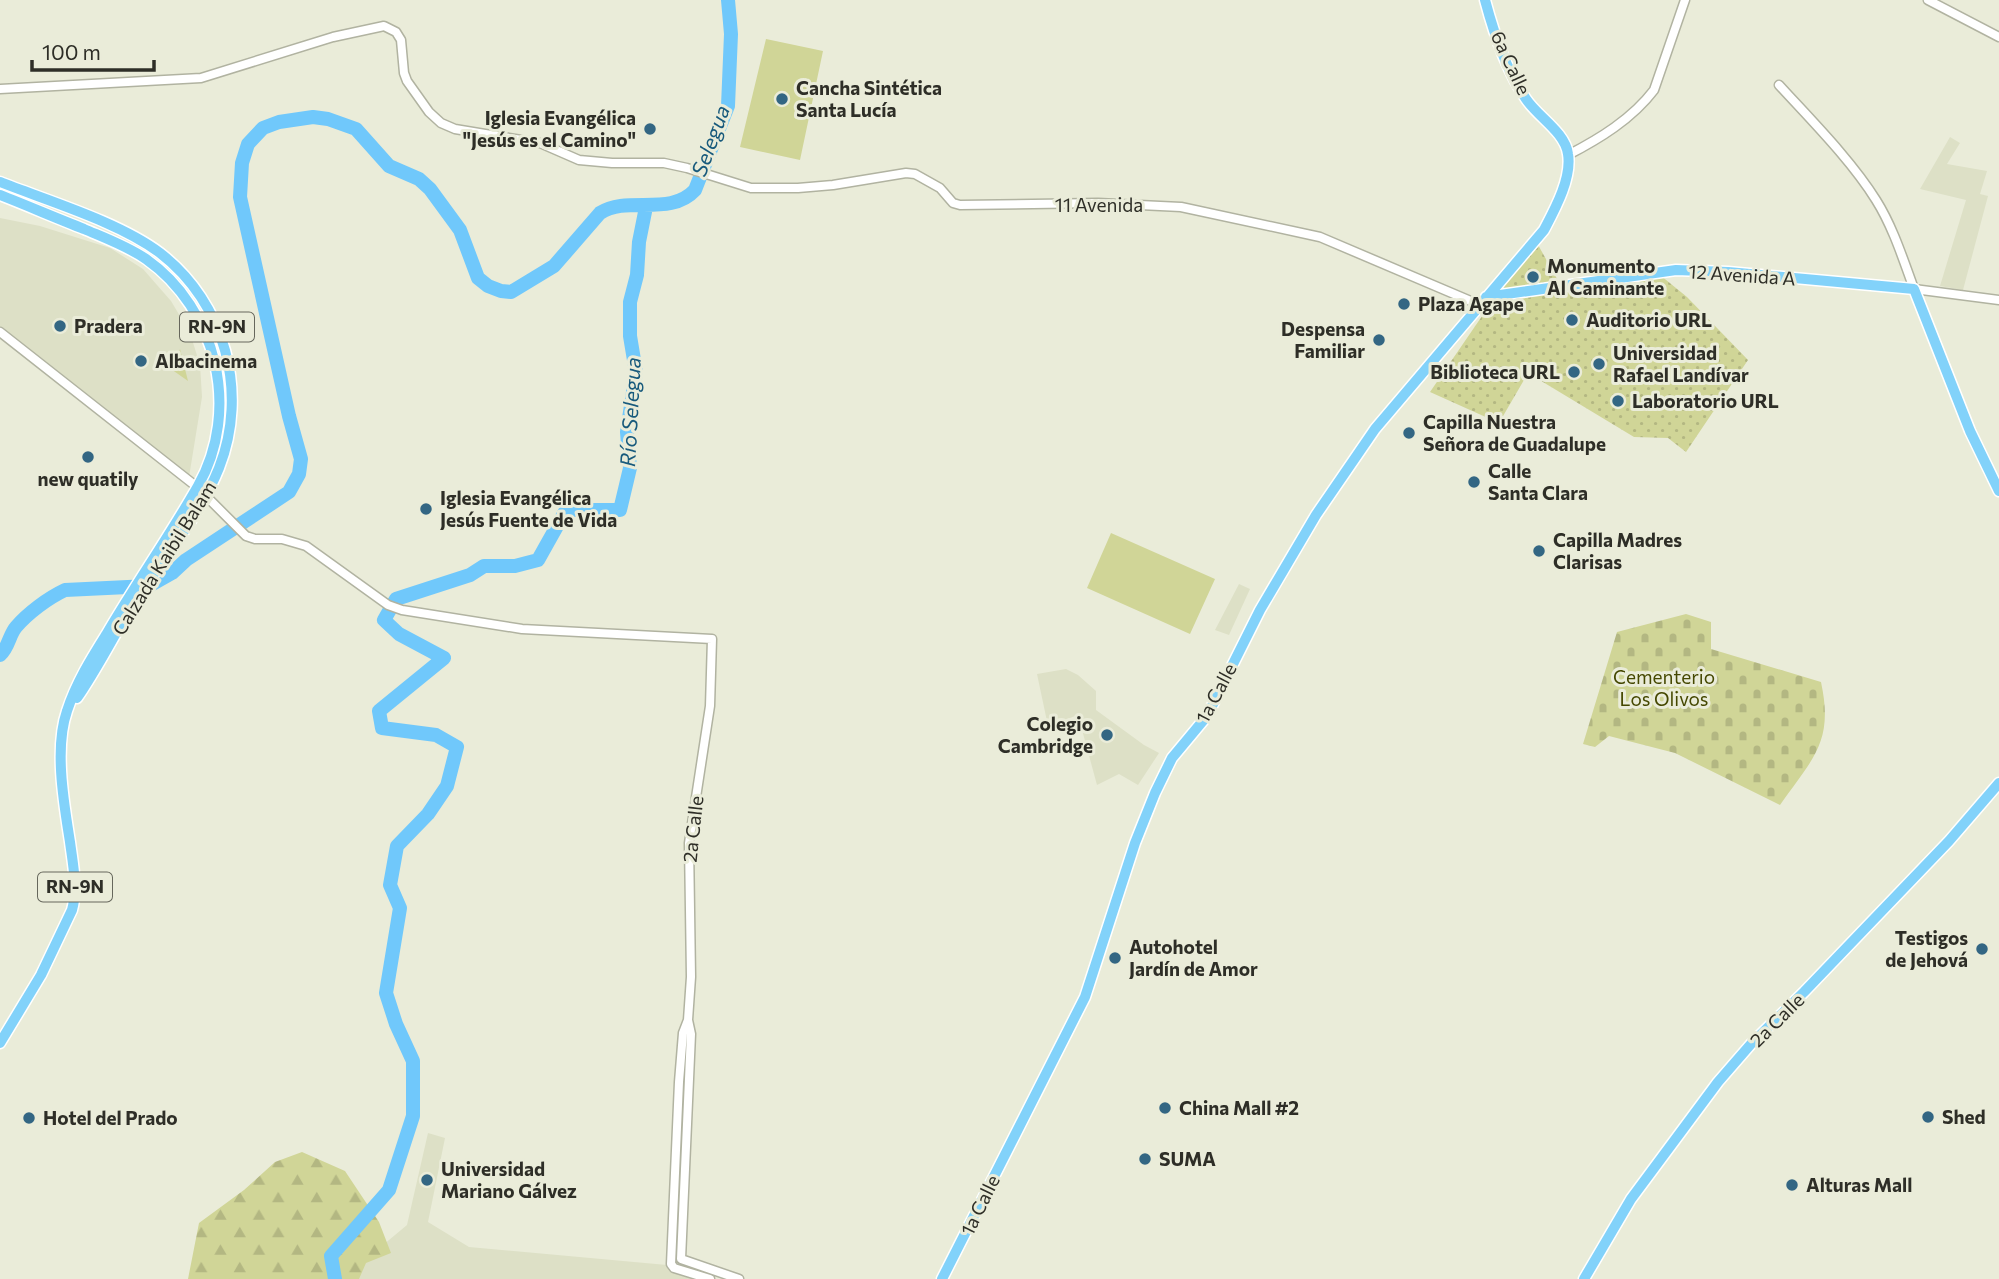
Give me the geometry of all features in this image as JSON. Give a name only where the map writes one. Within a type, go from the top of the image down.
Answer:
[{"type":"main road","name":"6a Calle","points":[[1485,0],[1499,43],[1516,82],[1535,111],[1563,139],[1568,155]]},
{"type":"main road","name":"1a Calle","points":[[942,1279],[1085,997],[1135,843],[1172,758],[1207,716],[1253,622],[1316,515],[1385,415],[1544,230],[1566,176],[1568,155]]},
{"type":"main road","name":"Calzada Kaibil Balam","points":[[0,182],[104,223],[142,242],[168,260],[202,298],[223,342],[230,369],[231,420],[225,448],[149,573],[89,681],[66,713]]},
{"type":"main road","name":"Calzada Kaibil Balam","points":[[0,195],[135,252],[168,278],[193,308],[211,346],[220,399],[215,441],[201,491]]},
{"type":"main road","name":"12 Avenida A","points":[[1483,301],[1676,270],[1728,272],[1914,289]]},
{"type":"main road","points":[[1914,289],[1970,430],[1999,491]]},
{"type":"main road","name":"Calzada Kaibil Balam","points":[[0,1043],[41,975],[75,900],[74,869],[62,796],[66,713],[81,678],[126,600],[149,573]]},
{"type":"main road","name":"2a Calle","points":[[1584,1279],[1630,1199],[1718,1082],[1751,1044],[1813,984],[1949,841],[1999,783]]},
{"type":"street","points":[[1568,155],[1614,127],[1646,101],[1654,90],[1685,0]]},
{"type":"street","points":[[1928,0],[1999,37]]},
{"type":"street","name":"11 Avenida","points":[[0,89],[201,78],[333,37],[384,26],[396,32],[401,40],[407,81],[427,110],[441,123],[454,129],[540,143],[579,160],[664,163],[714,175],[751,188],[833,185],[906,173],[923,178],[940,188],[953,203],[960,205],[1098,203],[1181,207],[1320,237],[1483,301]]},
{"type":"street","points":[[1779,85],[1837,150],[1876,200],[1893,233],[1914,289]]},
{"type":"street","name":"12 Avenida A","points":[[1914,289],[1999,300]]},
{"type":"street","points":[[0,332],[201,491]]},
{"type":"street","name":"2a Calle","points":[[201,491],[246,536],[255,539],[282,539],[306,546],[388,605],[402,610],[522,629],[712,639],[710,706],[689,843],[691,977],[688,1020],[691,1034],[680,1256],[683,1262],[739,1279]]},
{"type":"street","name":"2a Calle","points":[[688,1020],[683,1033],[679,1082],[672,1266],[710,1279]]},
{"type":"shaded area","points":[[1950,137],[1960,143],[1947,164],[1987,171],[1980,194],[1988,196],[1963,290],[1940,286],[1966,200],[1920,189]]},
{"type":"shaded area","points":[[0,218],[40,226],[110,248],[143,269],[171,301],[190,333],[200,365],[202,397],[189,477],[0,331]]},
{"type":"shaded area","points":[[1239,584],[1250,589],[1229,635],[1215,630]]},
{"type":"shaded area","name":"Colegio Cambridge","points":[[1066,669],[1078,675],[1096,691],[1096,710],[1159,753],[1138,785],[1119,774],[1097,785],[1078,715],[1048,726],[1037,674]]},
{"type":"shaded area","name":"Universidad Mariano Gálvez","points":[[428,1133],[445,1138],[428,1222],[469,1247],[667,1265],[694,1279],[351,1279],[371,1255],[407,1225]]},
{"type":"green space","name":"Cancha Sintética Santa Lucía","points":[[766,39],[823,51],[800,160],[740,147]]},
{"type":"green space","points":[[1537,243],[1561,286],[1491,295]]},
{"type":"green space","name":"Universidad Rafael Landívar","points":[[1660,275],[1687,297],[1748,360],[1686,452],[1668,438],[1634,437],[1528,373],[1499,423],[1430,392],[1491,303]]},
{"type":"green space","points":[[180,349],[188,381],[161,362],[168,351],[178,356]]},
{"type":"green space","points":[[1111,533],[1215,579],[1190,634],[1087,588]]},
{"type":"green space","name":"Cementerio Los Olivos","points":[[1686,614],[1711,622],[1711,649],[1821,682],[1825,720],[1818,748],[1780,805],[1675,753],[1609,736],[1595,747],[1583,744],[1617,632]]},
{"type":"green space","points":[[302,1152],[345,1171],[379,1222],[391,1253],[366,1263],[359,1279],[188,1279],[199,1223],[244,1190],[275,1162]]},
{"type":"waterway","name":"Río Selegua","points":[[0,655],[16,627],[52,597],[65,590],[149,586],[289,492],[299,474],[301,459],[240,197],[242,163],[248,144],[263,128],[279,122],[313,117],[328,119],[356,129],[389,166],[419,179],[430,189],[460,230],[478,278],[488,286],[511,292],[554,266],[600,213],[623,206],[674,202],[695,190],[728,106],[731,34],[728,0]]},
{"type":"waterway","name":"Río Selegua","points":[[335,1279],[331,1256],[389,1190],[413,1116],[413,1061],[396,1024],[386,993],[400,908],[390,885],[397,846],[428,814],[447,786],[457,747],[436,735],[382,728],[379,711],[444,658],[399,634],[384,620],[396,599],[470,575],[484,566],[515,566],[538,560],[566,510],[620,510],[630,468],[627,432],[636,372],[630,336],[630,302],[637,275],[639,242],[646,207]]},
{"type":"place","name":"Cancha Sintética Santa Lucía","points":[[782,99]]},
{"type":"place","name":"Iglesia Evangélica \"Jesús es el Camino\"","points":[[650,129]]},
{"type":"place","name":"Monumento Al Caminante","points":[[1533,277]]},
{"type":"place","name":"Plaza Agape","points":[[1404,304]]},
{"type":"place","name":"Auditorio URL","points":[[1572,320]]},
{"type":"place","name":"Pradera","points":[[60,326]]},
{"type":"place","name":"Despensa Familiar","points":[[1379,340]]},
{"type":"place","name":"Albacinema","points":[[141,361]]},
{"type":"place","name":"Universidad Rafael Landívar","points":[[1599,364]]},
{"type":"place","name":"Biblioteca URL","points":[[1574,372]]},
{"type":"place","name":"Laboratorio URL","points":[[1618,401]]},
{"type":"place","name":"Capilla Nuestra Señora de Guadalupe","points":[[1409,433]]},
{"type":"place","name":"new quatily","points":[[88,457]]},
{"type":"place","name":"Calle Santa Clara","points":[[1474,482]]},
{"type":"place","name":"Iglesia Evangélica Jesús Fuente de Vida","points":[[426,509]]},
{"type":"place","name":"Capilla Madres Clarisas","points":[[1539,551]]},
{"type":"place","name":"Colegio Cambridge","points":[[1107,735]]},
{"type":"place","name":"Testigos de Jehová","points":[[1982,949]]},
{"type":"place","name":"Autohotel Jardín de Amor","points":[[1115,958]]},
{"type":"place","name":"China Mall #2","points":[[1165,1108]]},
{"type":"place","name":"Shed","points":[[1928,1117]]},
{"type":"place","name":"Hotel del Prado","points":[[29,1118]]},
{"type":"place","name":"SUMA","points":[[1145,1159]]},
{"type":"place","name":"Universidad Mariano Gálvez","points":[[427,1180]]},
{"type":"place","name":"Alturas Mall","points":[[1792,1185]]},
{"type":"water label","name":"Selegua","points":[[711,141]]}]
